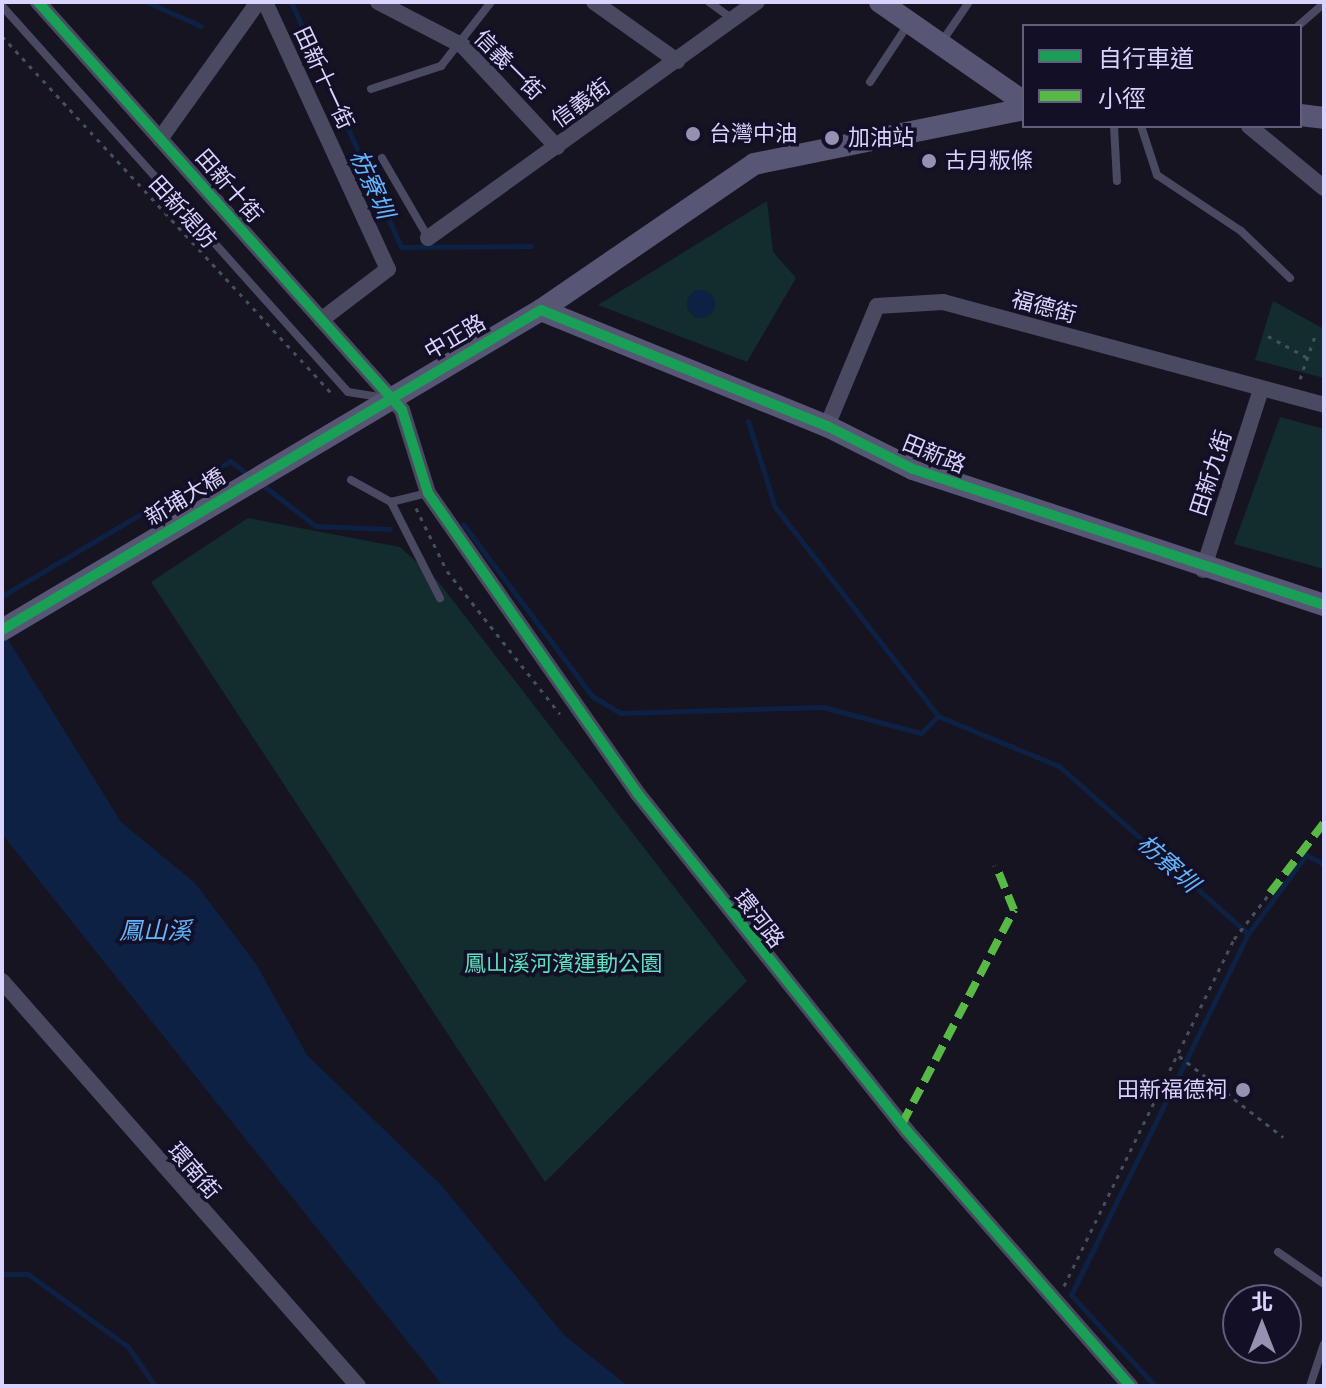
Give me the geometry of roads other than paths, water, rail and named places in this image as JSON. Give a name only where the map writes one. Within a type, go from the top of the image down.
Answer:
[{"type":"main road","points":[[880,2],[1022,101]]},
{"type":"main road","name":"中正路","points":[[389,398],[541,310],[754,164],[1022,109]]},
{"type":"main road","points":[[1302,115],[1324,118]]},
{"type":"main road","name":"田新路","points":[[541,310],[827,426],[913,469],[1203,570],[1324,605]]},
{"type":"main road","name":"新埔大橋","points":[[2,630],[389,398]]},
{"type":"street","points":[[160,139],[258,2]]},
{"type":"street","name":"田新十一街","points":[[265,2],[388,269],[321,320]]},
{"type":"street","name":"信義一街","points":[[378,2],[463,46],[557,147]]},
{"type":"street","points":[[594,2],[677,61]]},
{"type":"street","name":"信義街","points":[[428,238],[757,2]]},
{"type":"street","name":"田新十街","points":[[47,5],[160,139],[389,398]]},
{"type":"street","points":[[1251,128],[1324,188]]},
{"type":"street","name":"福德街","points":[[827,426],[877,306],[943,302],[1324,405]]},
{"type":"street","name":"田新九街","points":[[1203,570],[1261,389]]},
{"type":"street","name":"環河路","points":[[389,398],[402,410],[428,493],[744,934],[1053,1302],[1130,1386]]},
{"type":"street","name":"環南街","points":[[2,981],[358,1386]]},
{"type":"lane","points":[[371,89],[441,66],[463,46],[491,2]]},
{"type":"lane","points":[[709,2],[733,20]]},
{"type":"lane","points":[[941,44],[969,2]]},
{"type":"lane","points":[[1300,24],[1324,3]]},
{"type":"lane","points":[[2,6],[348,392],[389,398]]},
{"type":"lane","points":[[870,82],[909,23]]},
{"type":"lane","points":[[1114,128],[1117,181]]},
{"type":"lane","points":[[1142,128],[1157,175],[1241,231],[1290,278]]},
{"type":"lane","points":[[382,158],[428,238]]},
{"type":"lane","points":[[351,480],[391,502],[440,598]]},
{"type":"lane","points":[[391,502],[428,493]]},
{"type":"lane","points":[[1278,1252],[1324,1284]]},
{"type":"lane","points":[[1310,1386],[1324,1344]]},
{"type":"water","points":[[701,290],[711,294],[715,304],[711,314],[701,318],[691,314],[687,304],[691,294]]},
{"type":"water","name":"鳳山溪","points":[[2,630],[121,822],[195,883],[256,964],[307,1055],[441,1185],[564,1335],[628,1386],[443,1386],[2,834]]},
{"type":"waterway","points":[[147,2],[201,26]]},
{"type":"waterway","name":"枋寮圳","points":[[291,2],[401,247],[531,246]]},
{"type":"waterway","name":"枋寮圳","points":[[748,421],[775,507],[938,716],[1059,766],[1248,934]]},
{"type":"waterway","points":[[2,596],[230,461],[250,476]]},
{"type":"waterway","points":[[261,484],[316,526],[390,529]]},
{"type":"waterway","points":[[463,524],[592,696],[620,713],[823,707],[921,733],[938,716]]},
{"type":"waterway","name":"枋寮圳","points":[[1155,1386],[1071,1295],[1248,934],[1306,855],[1324,864]]},
{"type":"waterway","points":[[2,1274],[28,1274],[128,1347],[155,1386]]},
{"type":"place","name":"台灣中油","points":[[693,134]]},
{"type":"place","name":"加油站","points":[[832,138]]},
{"type":"place","name":"古月粄條","points":[[929,161]]},
{"type":"place","name":"田新福德祠","points":[[1243,1090]]},
{"type":"park label","name":"鳳山溪河濱運動公園","points":[[563,964]]}]
